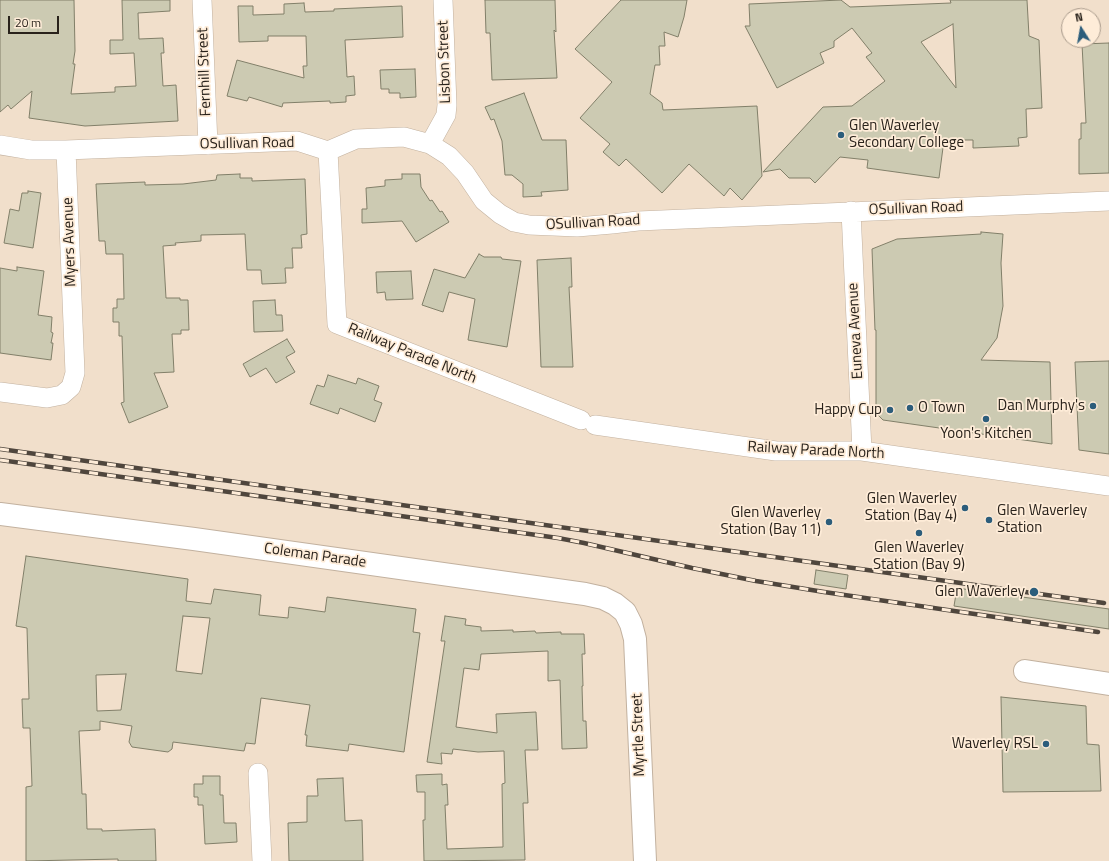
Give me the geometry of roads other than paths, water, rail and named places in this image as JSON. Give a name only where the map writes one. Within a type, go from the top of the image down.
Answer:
[{"type":"street","name":"Fernhill Street","points":[[202,0],[208,145]]},
{"type":"street","name":"Lisbon Street","points":[[430,144],[446,115],[443,0]]},
{"type":"street","name":"OSullivan Road","points":[[66,150],[297,142],[328,152],[356,139],[404,137],[430,144],[449,156],[464,173],[484,201],[500,214],[514,222],[530,225],[577,226],[638,221],[1109,201]]},
{"type":"street","points":[[0,145],[31,150],[66,150]]},
{"type":"street","name":"Myers Avenue","points":[[0,392],[47,398],[62,395],[71,387],[75,374],[66,150]]},
{"type":"street","name":"Railway Parade North","points":[[328,152],[337,324],[588,423],[776,451],[862,451],[1109,486]]},
{"type":"street","name":"Euneva Avenue","points":[[851,211],[862,451]]},
{"type":"street","name":"Coleman Parade","points":[[0,514],[194,539],[585,594],[603,598],[615,604],[625,612]]},
{"type":"street","name":"Myrtle Street","points":[[625,612],[631,624],[635,640],[645,861]]},
{"type":"street","points":[[1026,671],[1109,684]]},
{"type":"street","points":[[258,773],[262,861]]},
{"type":"railway","points":[[0,449],[1104,603]]},
{"type":"railway","points":[[0,460],[558,538],[756,581],[1098,632]]},
{"type":"place","name":"Glen Waverley Secondary College","points":[[841,135]]},
{"type":"place","name":"Dan Murphy's","points":[[1093,406]]},
{"type":"place","name":"O Town","points":[[910,408]]},
{"type":"place","name":"Happy Cup","points":[[890,410]]},
{"type":"place","name":"Yoon's Kitchen","points":[[986,419]]},
{"type":"place","name":"Glen Waverley Station (Bay 4)","points":[[965,508]]},
{"type":"place","name":"Glen Waverley Station","points":[[989,520]]},
{"type":"place","name":"Glen Waverley Station (Bay 11)","points":[[829,522]]},
{"type":"place","name":"Glen Waverley Station (Bay 9)","points":[[919,533]]},
{"type":"place","name":"Glen Waverley","points":[[1034,592]]},
{"type":"place","name":"Waverley RSL","points":[[1046,744]]}]
